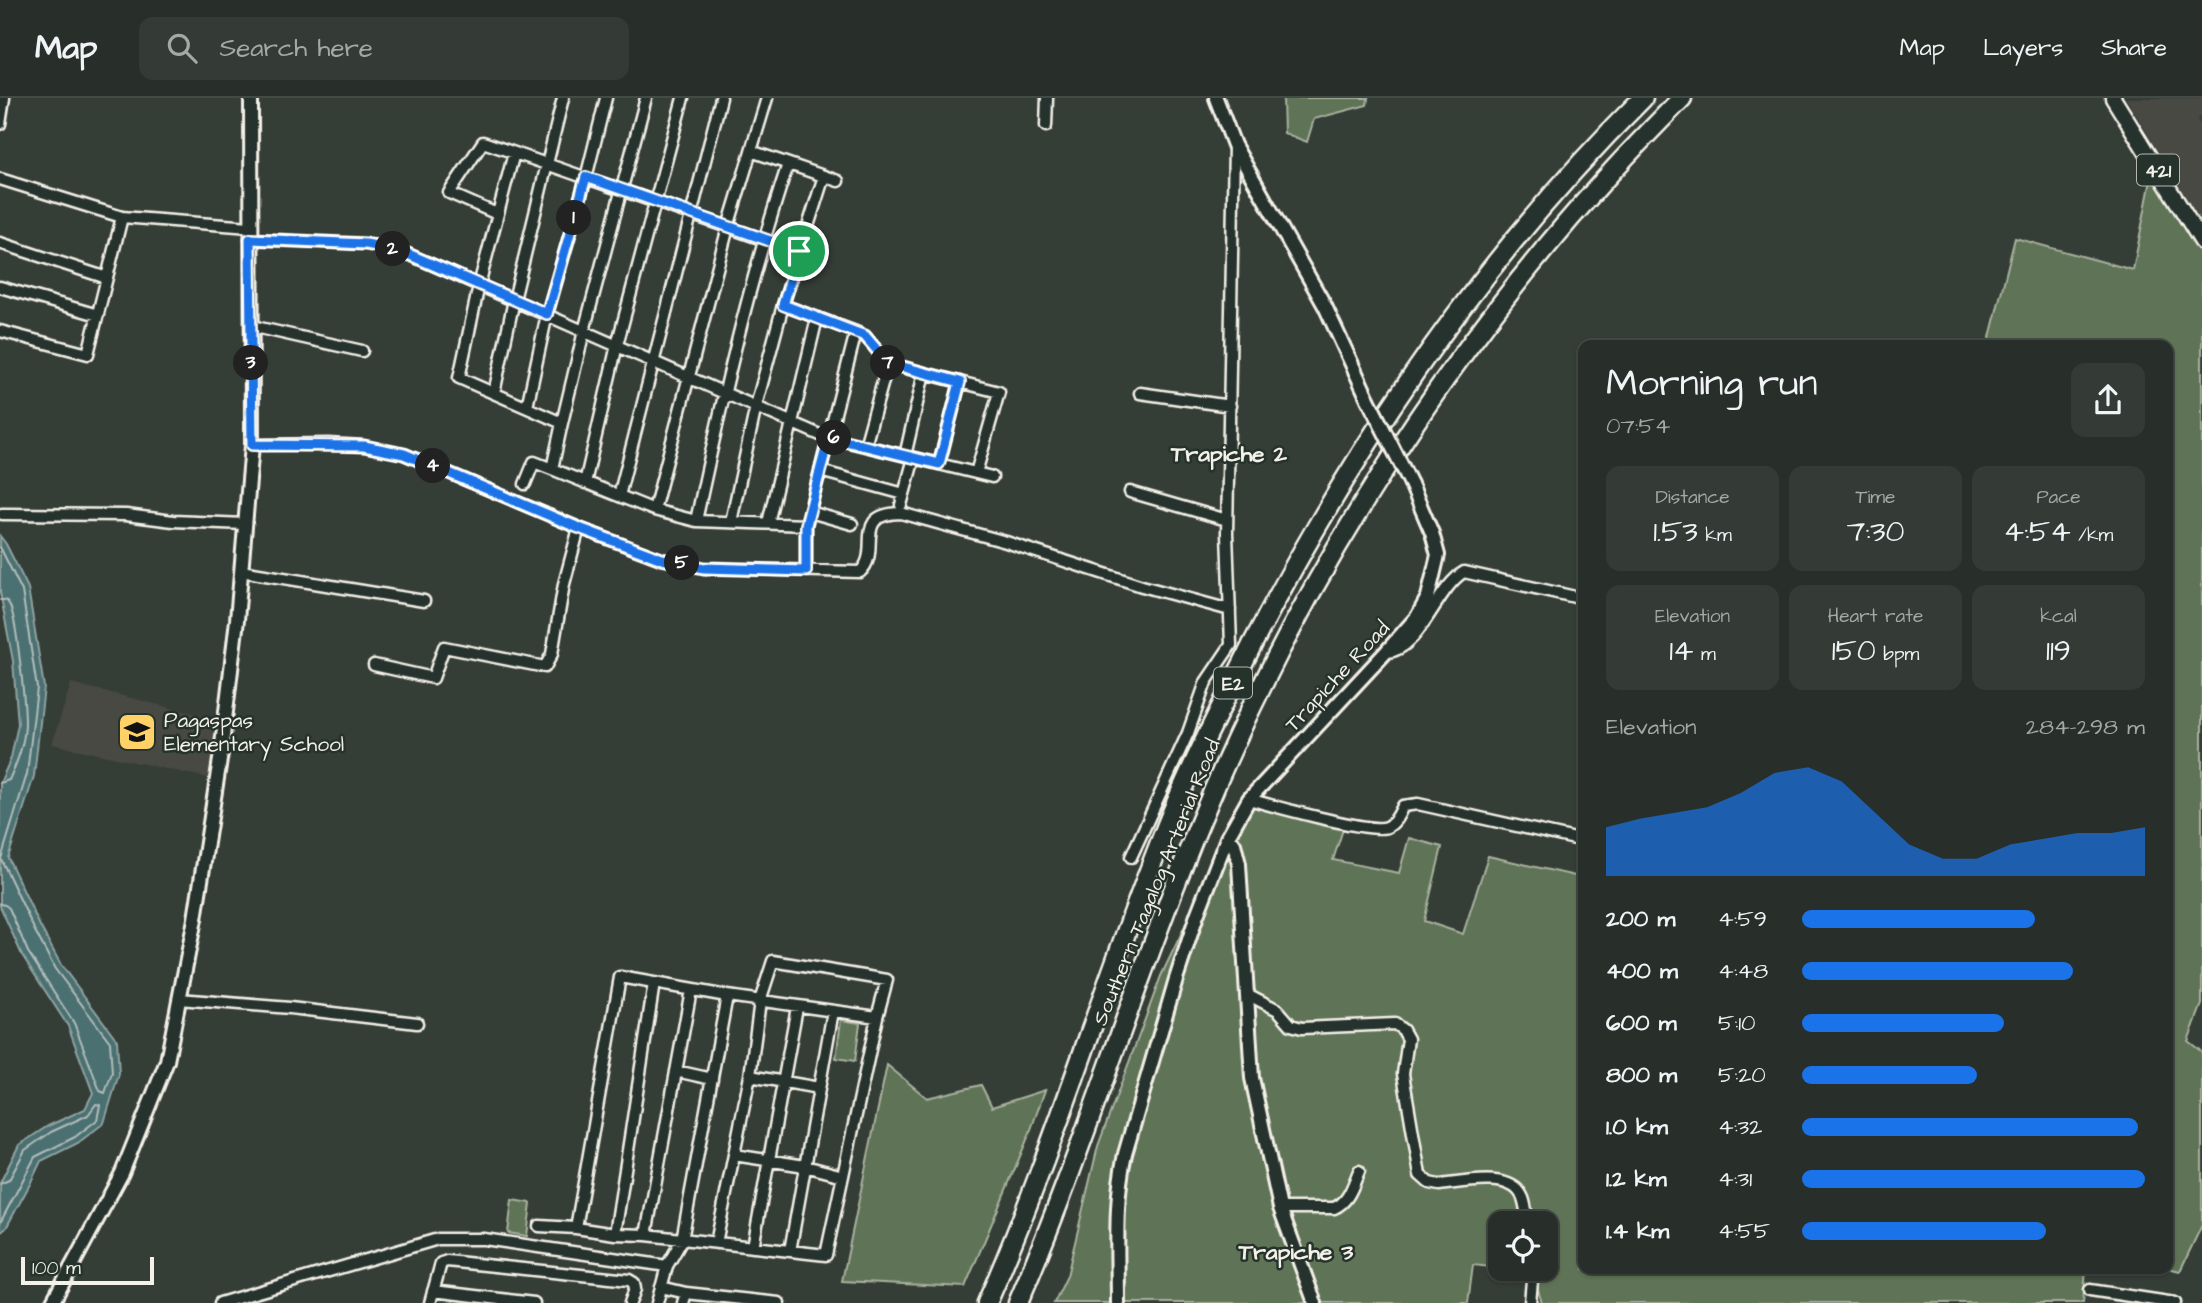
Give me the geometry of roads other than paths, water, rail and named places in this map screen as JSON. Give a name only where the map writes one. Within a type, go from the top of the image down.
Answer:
[{"type":"highway","points":[[1607,134],[1636,98]]},
{"type":"highway","name":"Southern Tagalog Arterial Road","points":[[987,1303],[1014,1242],[1115,960],[1172,813],[1221,706],[1281,589],[1338,488],[1457,312],[1524,228],[1607,134],[1643,98]]},
{"type":"highway","name":"Southern Tagalog Arterial Road","points":[[1018,1303],[1040,1251],[1201,819],[1248,715],[1306,603],[1370,493],[1474,341],[1544,250],[1627,155],[1682,98]]},
{"type":"highway","points":[[1627,155],[1693,98]]},
{"type":"main road","name":"421","points":[[2113,98],[2202,242]]},
{"type":"street","points":[[0,124],[4,98]]},
{"type":"street","points":[[52,1303],[122,1173],[167,1060],[195,919],[221,753],[252,445],[251,98]]},
{"type":"street","points":[[494,393],[563,98]]},
{"type":"street","points":[[527,407],[547,314],[606,98]]},
{"type":"street","points":[[552,469],[584,331],[646,98]]},
{"type":"street","points":[[585,483],[617,345],[683,98]]},
{"type":"street","points":[[619,496],[721,98]]},
{"type":"street","points":[[654,510],[728,227],[767,98]]},
{"type":"street","points":[[1046,126],[1047,98]]},
{"type":"street","name":"Trapiche Road","points":[[1118,1303],[1118,1204],[1125,1154],[1175,979],[1227,838],[1249,799],[1417,617],[1428,597],[1438,555],[1432,533],[1411,484],[1325,306],[1234,145],[1216,98]]},
{"type":"street","points":[[498,214],[449,193],[483,142],[799,251]]},
{"type":"street","points":[[1131,857],[1188,733],[1206,682],[1231,645],[1227,520],[1234,145]]},
{"type":"street","points":[[751,151],[838,181]]},
{"type":"street","points":[[514,153],[479,285],[460,378],[562,423]]},
{"type":"street","points":[[696,521],[724,392],[763,239],[788,164]]},
{"type":"street","points":[[732,522],[756,406],[783,305],[824,176]]},
{"type":"street","points":[[0,178],[122,217],[366,244],[401,251],[829,437],[992,477]]},
{"type":"street","points":[[0,331],[88,354],[122,217]]},
{"type":"street","points":[[0,243],[107,278]]},
{"type":"street","points":[[0,287],[98,315]]},
{"type":"street","points":[[783,305],[865,336],[888,363],[999,392],[976,473]]},
{"type":"street","points":[[768,523],[817,318]]},
{"type":"street","points":[[251,326],[362,351]]},
{"type":"street","points":[[806,571],[806,525],[856,332]]},
{"type":"street","points":[[865,446],[888,363]]},
{"type":"street","points":[[901,505],[924,373]]},
{"type":"street","points":[[939,464],[960,382]]},
{"type":"street","points":[[1140,393],[1230,406]]},
{"type":"street","points":[[252,445],[364,446],[404,454],[579,528],[662,559],[704,568],[860,572],[866,564],[873,523],[885,514],[901,513],[1230,610]]},
{"type":"street","points":[[525,484],[534,462],[654,510],[696,521],[806,525]]},
{"type":"street","points":[[820,471],[904,494]]},
{"type":"street","points":[[1130,492],[1227,520]]},
{"type":"street","points":[[810,512],[852,524]]},
{"type":"street","points":[[2,514],[126,515],[173,521],[245,524]]},
{"type":"street","points":[[374,665],[433,678],[444,647],[545,667],[552,654],[564,584],[579,528]]},
{"type":"street","points":[[241,571],[424,601]]},
{"type":"street","points":[[1386,652],[1394,652],[1406,644],[1422,627],[1453,578],[1464,572],[1575,597]]},
{"type":"street","points":[[1249,799],[1337,822],[1380,829],[1395,821],[1403,806],[1409,803],[1418,804],[1578,840]]},
{"type":"street","points":[[1227,838],[1234,844],[1239,864],[1252,1079],[1280,1208],[1315,1303]]},
{"type":"street","points":[[539,1226],[826,1255],[887,981],[773,961],[760,1001],[750,1076],[716,1243]]},
{"type":"street","points":[[576,1228],[620,978],[797,1007],[877,1017]]},
{"type":"street","points":[[615,1234],[654,983]]},
{"type":"street","points":[[646,1235],[691,990]]},
{"type":"street","points":[[1247,994],[1278,1010],[1291,1024],[1302,1028],[1395,1024],[1403,1030],[1408,1039],[1403,1074],[1420,1175],[1429,1183],[1439,1185],[1500,1181],[1515,1186],[1524,1198],[1526,1211]]},
{"type":"street","points":[[657,1303],[667,1266],[682,1240],[727,996]]},
{"type":"street","points":[[179,999],[290,1008],[417,1023]]},
{"type":"street","points":[[753,1247],[797,1007]]},
{"type":"street","points":[[790,1251],[833,1011]]},
{"type":"street","points":[[676,1071],[712,1079]]},
{"type":"street","points":[[750,1076],[819,1088]]},
{"type":"street","points":[[734,1155],[805,1166],[843,1176]]},
{"type":"street","points":[[1280,1208],[1334,1208],[1341,1205],[1346,1201],[1359,1171]]},
{"type":"street","points":[[220,1303],[438,1239],[484,1239],[667,1266]]},
{"type":"street","points":[[430,1303],[441,1263],[447,1261],[629,1280],[634,1283],[635,1289],[630,1303]]},
{"type":"street","points":[[1530,1303],[1532,1281]]},
{"type":"street","points":[[661,1287],[685,1298],[779,1303]]},
{"type":"street","points":[[2090,1290],[2138,1300],[2175,1303]]},
{"type":"street","points":[[433,1291],[534,1303]]},
{"type":"water","points":[[0,536],[28,588],[44,687],[34,776],[8,858],[61,965],[117,1040],[119,1074],[104,1123],[78,1143],[41,1161],[6,1228],[0,1233],[0,1183],[19,1145],[48,1126],[85,1109],[93,1093],[68,1026],[22,955],[0,906],[0,783],[11,758],[18,724],[13,661],[0,592]]},
{"type":"place","name":"Pagaspas Elementary School","points":[[137,732]]},
{"type":"district","name":"Trapiche 2","points":[[1229,453]]},
{"type":"district","name":"Trapiche 3","points":[[1296,1251]]}]
